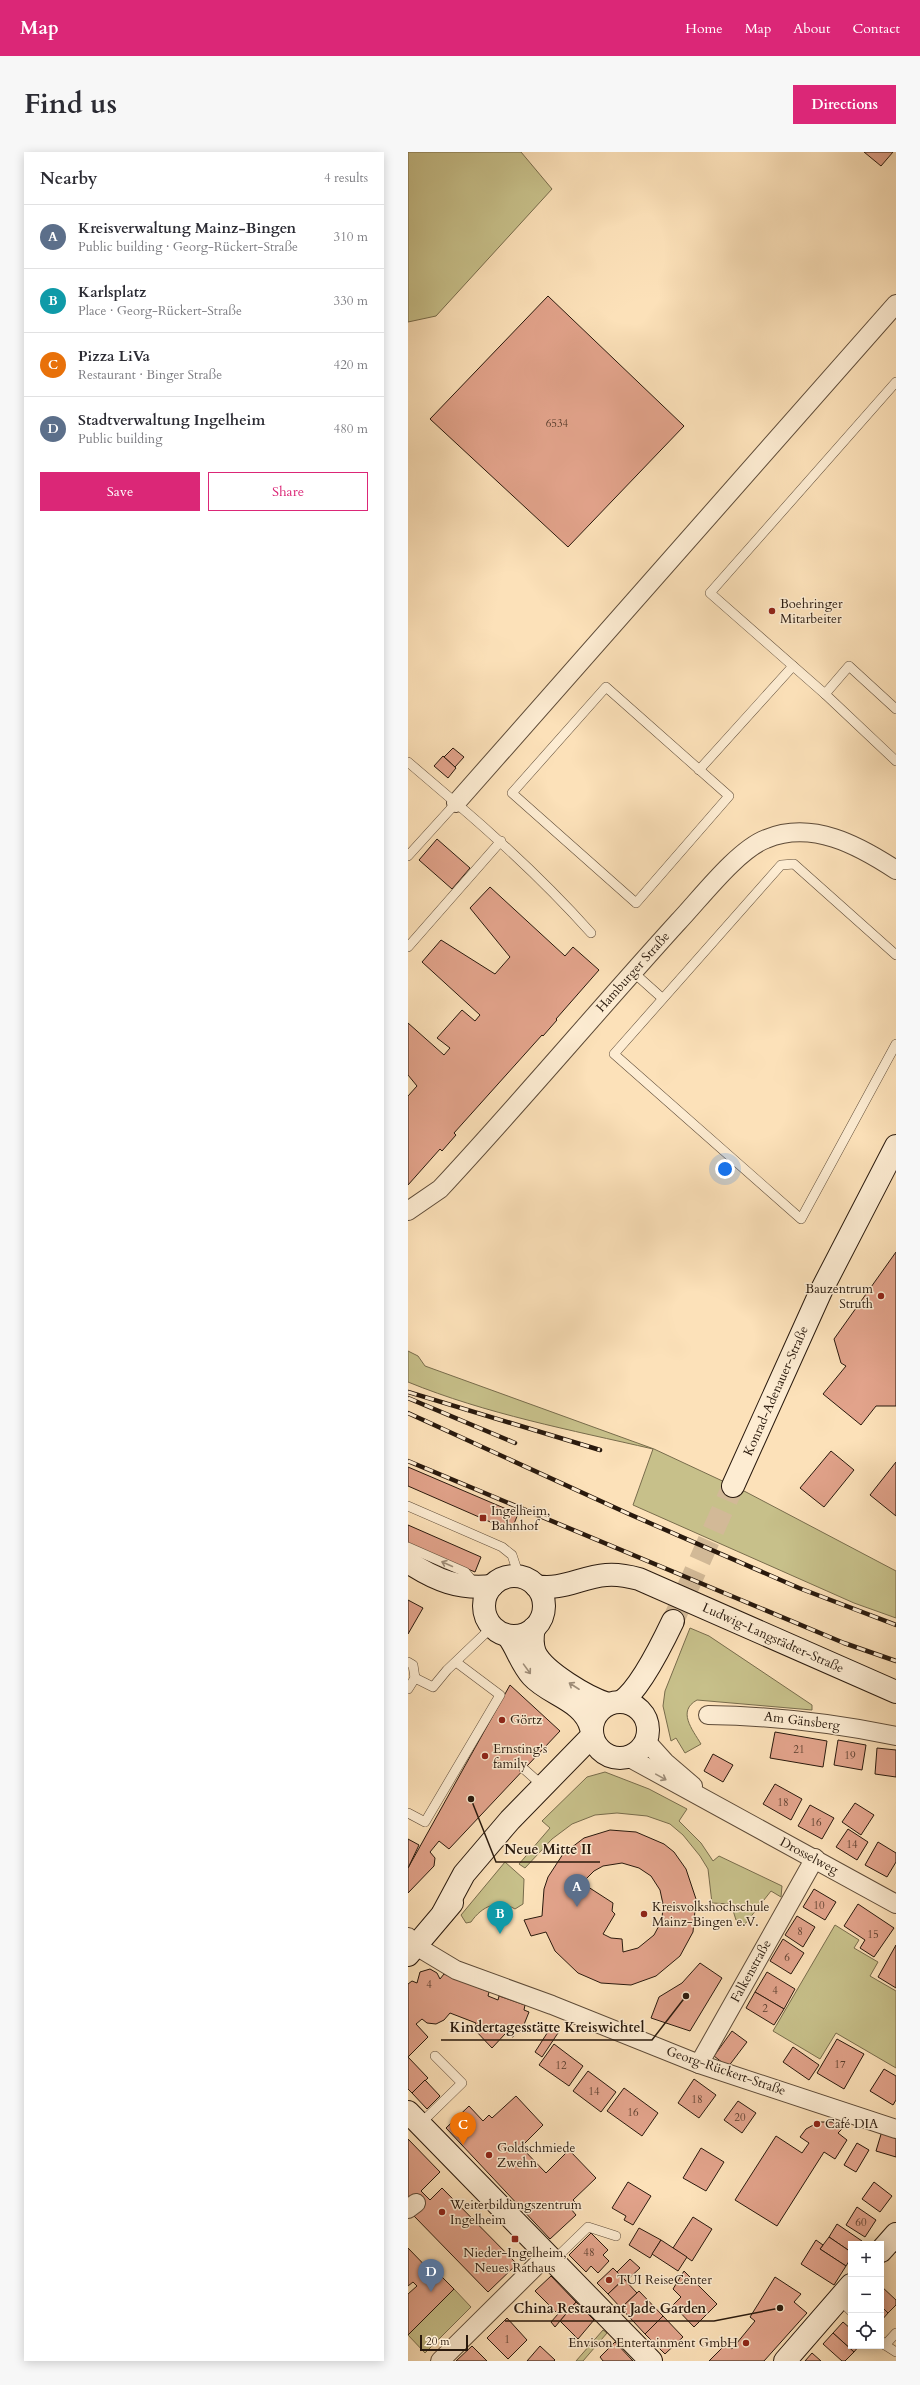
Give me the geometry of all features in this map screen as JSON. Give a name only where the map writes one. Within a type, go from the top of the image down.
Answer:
[{"type":"main road","name":"Konrad-Adenauer-Straße","points":[[733,1486],[821,1291],[896,1146]]},
{"type":"main road","points":[[408,1562],[440,1580],[460,1586],[484,1586],[506,1577],[527,1581],[544,1599],[533,1648],[542,1663],[591,1697],[614,1703],[633,1705],[644,1716],[648,1726],[646,1741],[641,1750],[628,1757],[618,1759],[604,1754],[597,1747],[583,1712],[532,1676],[495,1626],[475,1605],[424,1588],[408,1579]]},
{"type":"main road","name":"Ludwig-Langstädter-Straße","points":[[527,1581],[560,1587],[593,1577],[616,1575],[639,1579],[896,1692]]},
{"type":"main road","name":"Ludwig-Langstädter-Straße","points":[[538,1623],[564,1601],[611,1585],[630,1582],[650,1585]]},
{"type":"main road","points":[[484,1586],[495,1626]]},
{"type":"main road","points":[[495,1626],[522,1635],[538,1623]]},
{"type":"main road","points":[[411,1946],[443,1913],[478,1873],[496,1838],[591,1732],[596,1713],[629,1696],[637,1686],[670,1628],[644,1716]]},
{"type":"main road","points":[[543,1786],[604,1754]]},
{"type":"main road","points":[[414,2118],[651,2361]]},
{"type":"main road","points":[[884,2248],[896,2234]]},
{"type":"main road","points":[[785,2361],[847,2298]]},
{"type":"street","points":[[456,803],[896,304]]},
{"type":"street","name":"Hamburger Straße","points":[[408,1211],[440,1189],[633,972],[722,875],[747,851],[764,839],[780,834],[805,833],[834,837],[865,849],[896,870]]},
{"type":"street","name":"Am Gänsberg","points":[[708,1715],[759,1716],[846,1726],[896,1736]]},
{"type":"street","name":"Drosselweg","points":[[646,1741],[665,1762],[721,1810]]},
{"type":"street","name":"Drosselweg","points":[[628,1757],[721,1810],[815,1858],[896,1904]]},
{"type":"street","name":"Falkenstraße","points":[[699,2064],[815,1858]]},
{"type":"street","name":"Georg-Rückert-Straße","points":[[411,1946],[456,1970],[699,2064],[896,2129]]},
{"type":"street","points":[[440,2361],[551,2257]]},
{"type":"lane","points":[[896,382],[710,592],[825,694],[896,761]]},
{"type":"lane","points":[[699,770],[793,666]]},
{"type":"lane","points":[[825,694],[848,666],[896,708]]},
{"type":"lane","points":[[606,687],[699,770],[729,796],[636,903],[512,793],[606,687]]},
{"type":"lane","points":[[408,762],[502,841],[554,892],[591,933]]},
{"type":"lane","points":[[408,856],[456,803]]},
{"type":"lane","points":[[408,947],[502,841]]},
{"type":"lane","points":[[896,955],[794,864],[781,865],[614,1054],[801,1219],[896,1044]]},
{"type":"lane","points":[[633,972],[662,998]]},
{"type":"lane","points":[[408,1506],[471,1532],[508,1551],[527,1581]]},
{"type":"lane","points":[[408,1547],[464,1572],[473,1580],[484,1586]]},
{"type":"lane","points":[[415,1678],[433,1687],[456,1662],[495,1626]]},
{"type":"lane","points":[[408,1662],[413,1665],[415,1678],[408,1690]]},
{"type":"lane","points":[[408,1813],[425,1822],[500,1695],[456,1662]]},
{"type":"lane","points":[[524,1769],[543,1786]]},
{"type":"lane","points":[[414,2118],[462,2083],[435,2056]]},
{"type":"lane","points":[[551,2257],[588,2227],[616,2236]]},
{"type":"lane","points":[[884,2342],[896,2333]]},
{"type":"lane","points":[[884,2344],[896,2352]]},
{"type":"shaded area","points":[[408,152],[521,152],[552,189],[436,316],[408,322]]},
{"type":"shaded area","points":[[408,1351],[418,1356],[425,1366],[654,1449],[746,1492],[896,1571],[896,1618],[854,1603],[633,1505],[653,1449],[498,1412],[408,1382]]},
{"type":"shaded area","points":[[690,1628],[709,1636],[812,1705],[812,1710],[697,1700],[691,1704],[687,1715],[688,1720],[701,1744],[685,1753],[676,1738],[671,1741],[663,1706],[665,1691]]},
{"type":"shaded area","points":[[605,1772],[649,1789],[687,1809],[679,1821],[701,1843],[713,1861],[719,1856],[782,1886],[781,1897],[771,1891],[745,1924],[736,1920],[731,1904],[712,1903],[708,1869],[700,1856],[683,1835],[670,1824],[647,1816],[617,1813],[595,1815],[572,1824],[552,1839],[525,1868],[519,1864],[550,1828],[542,1821],[587,1777]]},
{"type":"shaded area","points":[[505,1862],[524,1879],[523,1904],[515,1909],[509,1906],[497,1904],[485,1908],[475,1916],[471,1922],[466,1923],[461,1915]]},
{"type":"shaded area","points":[[835,1925],[859,1940],[854,1948],[878,1962],[870,1976],[896,1991],[896,2068],[836,2033],[820,2059],[773,2031]]},
{"type":"shaded area","points":[[454,2289],[471,2307],[425,2353],[408,2335]]},
{"type":"shaded area","points":[[603,2330],[607,2333],[583,2361],[576,2361]]},
{"type":"building","points":[[864,152],[893,152],[881,166]]},
{"type":"building","points":[[548,296],[684,426],[568,547],[430,419]]},
{"type":"building","points":[[453,748],[464,757],[455,767],[444,757]]},
{"type":"building","points":[[443,756],[456,768],[448,778],[434,766]]},
{"type":"building","points":[[437,839],[470,868],[452,889],[419,860]]},
{"type":"building","points":[[490,887],[565,956],[573,947],[599,970],[543,1036],[542,1035],[454,1133],[456,1135],[442,1151],[440,1149],[408,1185],[408,1096],[417,1086],[408,1075],[408,1023],[444,1055],[450,1048],[437,1038],[462,1010],[475,1021],[480,1015],[422,962],[441,940],[495,974],[510,957],[470,908]]},
{"type":"building","name":"Bauzentrum Struth","points":[[896,1252],[896,1406],[876,1406],[861,1425],[823,1394],[846,1366],[841,1363],[834,1339]]},
{"type":"building","points":[[831,1451],[854,1470],[824,1507],[800,1488]]},
{"type":"building","points":[[896,1462],[896,1516],[870,1495]]},
{"type":"building","points":[[408,1467],[518,1514],[511,1531],[408,1486]]},
{"type":"building","points":[[408,1525],[481,1557],[475,1572],[408,1544]]},
{"type":"building","points":[[408,1600],[423,1608],[408,1634]]},
{"type":"building","points":[[510,1685],[560,1731],[449,1849],[439,1841],[430,1852],[435,1858],[434,1866],[408,1893],[408,1868]]},
{"type":"building","points":[[775,1732],[827,1741],[823,1767],[770,1758]]},
{"type":"building","points":[[838,1740],[866,1745],[862,1770],[834,1765]]},
{"type":"building","points":[[877,1748],[896,1750],[896,1777],[875,1774]]},
{"type":"building","points":[[713,1754],[733,1765],[723,1782],[704,1771]]},
{"type":"building","points":[[775,1784],[802,1799],[791,1820],[763,1804]]},
{"type":"building","points":[[855,1803],[874,1815],[861,1835],[842,1822]]},
{"type":"building","points":[[810,1805],[834,1818],[822,1839],[798,1826]]},
{"type":"building","points":[[848,1829],[868,1842],[857,1860],[836,1847]]},
{"type":"building","points":[[610,1830],[636,1832],[664,1844],[674,1852],[686,1869],[696,1899],[693,1932],[680,1956],[656,1976],[631,1985],[601,1983],[578,1973],[555,1951],[546,1932],[531,1936],[524,1920],[542,1916],[544,1889],[548,1877],[563,1854],[584,1838]],"holes":[[[622,1863],[639,1868],[651,1876],[660,1890],[663,1904],[662,1920],[654,1935],[638,1948],[623,1952],[622,1939],[611,1938],[603,1934],[615,1914],[612,1911],[613,1903],[582,1883],[594,1871],[603,1866]]]},
{"type":"building","points":[[408,1839],[419,1845],[408,1868]]},
{"type":"building","points":[[878,1842],[896,1853],[896,1862],[887,1877],[865,1865]]},
{"type":"building","points":[[814,1889],[836,1902],[825,1920],[803,1907]]},
{"type":"building","points":[[858,1904],[894,1928],[874,1957],[860,1948],[865,1940],[844,1926]]},
{"type":"building","points":[[797,1916],[815,1927],[803,1947],[785,1935]]},
{"type":"building","points":[[783,1939],[804,1953],[791,1974],[770,1961]]},
{"type":"building","points":[[896,1945],[896,1988],[878,1977]]},
{"type":"building","points":[[700,1963],[722,1978],[690,2031],[651,2018],[659,1997],[682,1983]]},
{"type":"building","points":[[430,1969],[437,1973],[440,1979],[444,1974],[489,1992],[488,1996],[498,2000],[499,1996],[525,2005],[524,2010],[529,2012],[521,2032],[516,2030],[513,2037],[505,2034],[492,2048],[474,2029],[476,2023],[450,2013],[444,2020],[436,2024],[427,2023],[422,2019],[416,2024],[428,2037],[408,2057],[408,1984],[412,1981],[417,1983],[420,1972]]},
{"type":"building","points":[[767,1972],[795,1989],[784,2009],[755,1992]]},
{"type":"building","points":[[755,1992],[784,2009],[774,2025],[746,2008]]},
{"type":"building","points":[[551,2027],[558,2033],[542,2057],[535,2052]]},
{"type":"building","points":[[732,2031],[747,2042],[728,2067],[714,2056]]},
{"type":"building","points":[[837,2039],[864,2054],[844,2089],[817,2073]]},
{"type":"building","points":[[554,2044],[583,2066],[569,2086],[539,2065]]},
{"type":"building","points":[[793,2047],[819,2065],[809,2080],[783,2062]]},
{"type":"building","points":[[408,2057],[428,2078],[412,2093],[408,2089]]},
{"type":"building","points":[[884,2069],[896,2076],[896,2100],[893,2105],[870,2091]]},
{"type":"building","points":[[588,2071],[616,2092],[601,2112],[573,2091]]},
{"type":"building","points":[[694,2079],[716,2095],[699,2118],[678,2103]]},
{"type":"building","points":[[425,2080],[440,2096],[427,2109],[412,2093]]},
{"type":"building","points":[[624,2088],[658,2113],[642,2136],[607,2111]]},
{"type":"building","points":[[516,2096],[543,2125],[521,2147],[546,2173],[569,2150],[596,2178],[573,2200],[577,2204],[571,2209],[576,2215],[550,2239],[446,2128],[469,2106],[483,2121],[489,2115],[492,2118]]},
{"type":"building","points":[[738,2101],[756,2113],[742,2133],[724,2120]]},
{"type":"building","points":[[819,2122],[832,2122],[843,2128],[838,2133],[847,2140],[835,2159],[824,2152],[777,2226],[735,2200],[776,2136],[802,2153],[809,2143],[800,2137],[806,2129]]},
{"type":"building","points":[[882,2131],[896,2136],[896,2157],[876,2151]]},
{"type":"building","name":"Weiterbildungszentrum Ingelheim","points":[[408,2139],[440,2172],[421,2191],[430,2200],[442,2188],[517,2264],[488,2292],[414,2216],[421,2209],[408,2204]]},
{"type":"building","points":[[857,2143],[869,2150],[856,2172],[844,2165]]},
{"type":"building","points":[[701,2148],[724,2162],[706,2191],[683,2178]]},
{"type":"building","points":[[628,2182],[651,2196],[633,2225],[624,2220],[626,2216],[612,2208]]},
{"type":"building","points":[[874,2182],[892,2196],[880,2212],[862,2199]]},
{"type":"building","points":[[857,2207],[876,2220],[865,2237],[846,2225]]},
{"type":"building","points":[[693,2217],[712,2229],[692,2261],[673,2248]]},
{"type":"building","points":[[837,2224],[862,2241],[848,2241],[848,2250],[829,2237]]},
{"type":"building","points":[[639,2228],[661,2240],[650,2258],[629,2245]]},
{"type":"building","points":[[591,2233],[608,2250],[603,2255],[609,2261],[598,2273],[591,2266],[586,2272],[569,2255]]},
{"type":"building","points":[[829,2237],[848,2250],[848,2263],[846,2266],[820,2249]]},
{"type":"building","points":[[661,2240],[687,2257],[678,2271],[652,2254]]},
{"type":"building","points":[[816,2240],[823,2245],[820,2249],[846,2266],[834,2285],[801,2264]]},
{"type":"building","points":[[408,2248],[438,2279],[441,2276],[454,2289],[408,2335],[408,2294],[417,2286],[413,2282],[408,2286]]},
{"type":"building","points":[[630,2259],[640,2268],[626,2281],[617,2272]]},
{"type":"building","points":[[613,2268],[624,2279],[608,2294],[597,2283]]},
{"type":"building","points":[[684,2271],[717,2304],[694,2327],[673,2305],[681,2297],[673,2289]]},
{"type":"building","points":[[551,2276],[576,2302],[555,2327],[551,2322],[558,2314],[535,2291]]},
{"type":"building","points":[[775,2277],[801,2294],[794,2302],[807,2313],[764,2361],[709,2361],[726,2344],[732,2349],[755,2321],[750,2317]]},
{"type":"building","points":[[624,2279],[637,2293],[621,2308],[608,2294]]},
{"type":"building","points":[[884,2289],[896,2300],[896,2305],[888,2313],[884,2309]]},
{"type":"building","points":[[639,2291],[663,2316],[645,2334],[621,2308]]},
{"type":"building","points":[[576,2302],[594,2320],[578,2339],[560,2321]]},
{"type":"building","points":[[884,2309],[888,2313],[884,2318]]},
{"type":"building","points":[[663,2316],[683,2337],[665,2354],[645,2334]]},
{"type":"building","points":[[507,2318],[527,2340],[508,2359],[487,2338]]},
{"type":"building","points":[[843,2322],[848,2326],[848,2347],[833,2333]]},
{"type":"building","points":[[833,2333],[848,2347],[848,2349],[851,2349],[854,2352],[845,2361],[842,2361],[823,2344]]},
{"type":"building","points":[[615,2342],[633,2361],[603,2361],[600,2357]]},
{"type":"building","points":[[472,2346],[487,2361],[456,2361]]},
{"type":"building","points":[[540,2346],[555,2360],[554,2361],[527,2361]]},
{"type":"building","points":[[812,2353],[821,2361],[805,2361]]},
{"type":"tunnel","points":[[673,1621],[733,1486]]},
{"type":"railway","points":[[408,1392],[600,1450]]},
{"type":"railway","points":[[408,1398],[515,1443]]},
{"type":"railway","points":[[408,1413],[629,1514],[799,1588],[896,1625]]},
{"type":"railway","points":[[408,1461],[844,1643],[896,1661]]},
{"type":"place","name":"Boehringer Mitarbeiter","points":[[772,611]]},
{"type":"place","name":"Bauzentrum Struth","points":[[881,1296]]},
{"type":"place","name":"Ingelheim, Bahnhof","points":[[483,1518]]},
{"type":"place","name":"Görtz","points":[[502,1720]]},
{"type":"place","name":"Ernsting's family","points":[[485,1756]]},
{"type":"place","name":"Neue Mitte II","points":[[471,1799]]},
{"type":"place","name":"Kreisverwaltung Mainz-Bingen","points":[[577,1907]]},
{"type":"place","name":"Kreisvolkshochschule Mainz-Bingen e.V.","points":[[644,1914]]},
{"type":"place","name":"Karlsplatz","points":[[500,1934]]},
{"type":"place","name":"Kindertagesstätte Kreiswichtel","points":[[686,1996]]},
{"type":"place","name":"Café DIA","points":[[817,2124]]},
{"type":"place","name":"Pizza LiVa","points":[[463,2145]]},
{"type":"place","name":"Goldschmiede Zwehn","points":[[489,2155]]},
{"type":"place","name":"Weiterbildungszentrum Ingelheim","points":[[442,2212]]},
{"type":"place","name":"Nieder-Ingelheim, Neues Rathaus","points":[[515,2239]]},
{"type":"place","name":"TUI ReiseCenter","points":[[609,2280]]},
{"type":"place","name":"Stadtverwaltung Ingelheim","points":[[431,2292]]},
{"type":"place","name":"China Restaurant Jade Garden","points":[[780,2308]]},
{"type":"place","name":"Envison Entertainment GmbH","points":[[746,2343]]}]
